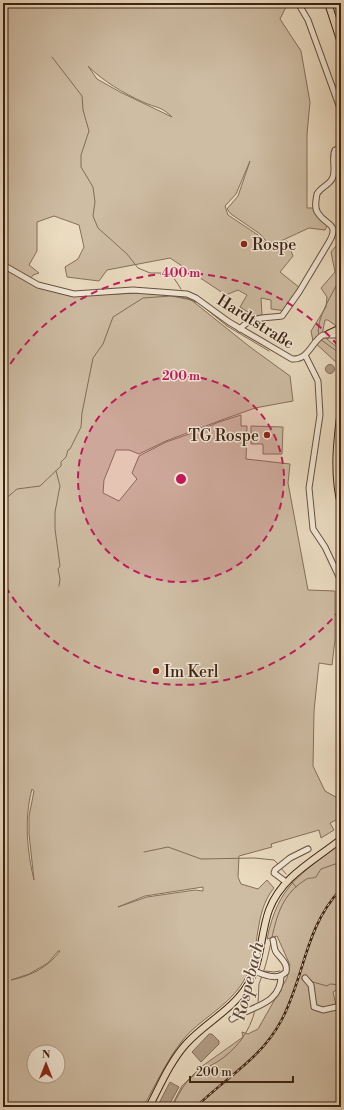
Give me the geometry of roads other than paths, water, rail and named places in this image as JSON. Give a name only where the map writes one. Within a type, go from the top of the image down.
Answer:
[{"type":"main road","points":[[328,3],[341,43]]},
{"type":"main road","points":[[328,334],[341,328]]},
{"type":"main road","points":[[341,409],[337,474],[341,504]]},
{"type":"main road","points":[[149,1107],[179,1053],[198,1032],[238,998],[257,972],[270,909],[286,882],[299,870],[341,839]]},
{"type":"street","points":[[298,3],[308,20],[341,111]]},
{"type":"street","points":[[240,329],[245,323],[254,319],[282,316],[299,292],[333,236],[333,228],[331,224],[318,215],[316,209],[316,194],[332,179],[334,174],[333,154],[335,150],[341,148]]},
{"type":"street","name":"Hardtstraße","points":[[3,265],[30,282],[74,294],[133,290],[187,294],[200,301],[240,329],[285,356],[296,359],[305,355],[319,338],[328,334],[341,335]]},
{"type":"street","name":"Hardtstraße","points":[[305,355],[318,381],[318,429],[309,488],[313,528],[325,548],[341,581]]},
{"type":"street","points":[[286,882],[274,873],[275,870],[290,858],[308,849]]},
{"type":"street","points":[[232,1019],[271,1000],[286,974],[286,966],[275,952],[273,940]]},
{"type":"street","points":[[257,972],[267,976],[286,974]]},
{"type":"street","points":[[305,978],[311,985],[314,1006],[323,1010],[341,1006]]},
{"type":"waterway","name":"Rospebach","points":[[334,3],[341,21]]},
{"type":"waterway","points":[[52,57],[82,96],[83,110],[89,131],[81,155],[81,167],[93,187],[95,202],[93,216],[98,228],[127,254],[138,268],[150,273],[164,273],[172,275],[181,289]]},
{"type":"waterway","name":"Rospebach","points":[[319,336],[319,322],[341,277]]},
{"type":"waterway","points":[[3,501],[17,489],[40,486],[61,466],[61,462],[66,457],[68,450],[70,449],[81,427],[82,413],[93,358],[103,344],[113,317],[143,298],[171,296],[199,303],[227,326],[269,351]]},
{"type":"waterway","name":"Rospebach","points":[[320,339],[338,352]]},
{"type":"waterway","points":[[56,471],[60,486],[55,512],[55,529],[60,566],[58,569],[60,579],[59,586]]},
{"type":"waterway","points":[[144,852],[168,847],[201,859],[254,858],[274,860],[278,864]]},
{"type":"waterway","name":"Rospebach","points":[[263,973],[276,922],[286,899],[294,889],[305,880],[316,877],[321,869],[341,862]]},
{"type":"waterway","points":[[281,868],[286,874]]},
{"type":"waterway","points":[[292,882],[296,887]]},
{"type":"waterway","points":[[265,971],[280,971]]},
{"type":"waterway","name":"Rospebach","points":[[258,1004],[259,984],[262,976]]},
{"type":"waterway","points":[[307,976],[313,982],[327,986],[330,984],[341,985]]},
{"type":"waterway","name":"Rospebach","points":[[172,1107],[189,1079],[224,1057],[236,1046],[250,1026],[255,1010]]},
{"type":"tunnel","points":[[291,975],[305,978]]},
{"type":"railway","points":[[196,1107],[253,1057],[273,1034],[289,1004],[312,936],[319,920],[341,889]]},
{"type":"place","name":"Rospe","points":[[244,244]]},
{"type":"place","name":"TG Rospe","points":[[267,435]]},
{"type":"place","name":"Im Kerl","points":[[156,671]]}]
